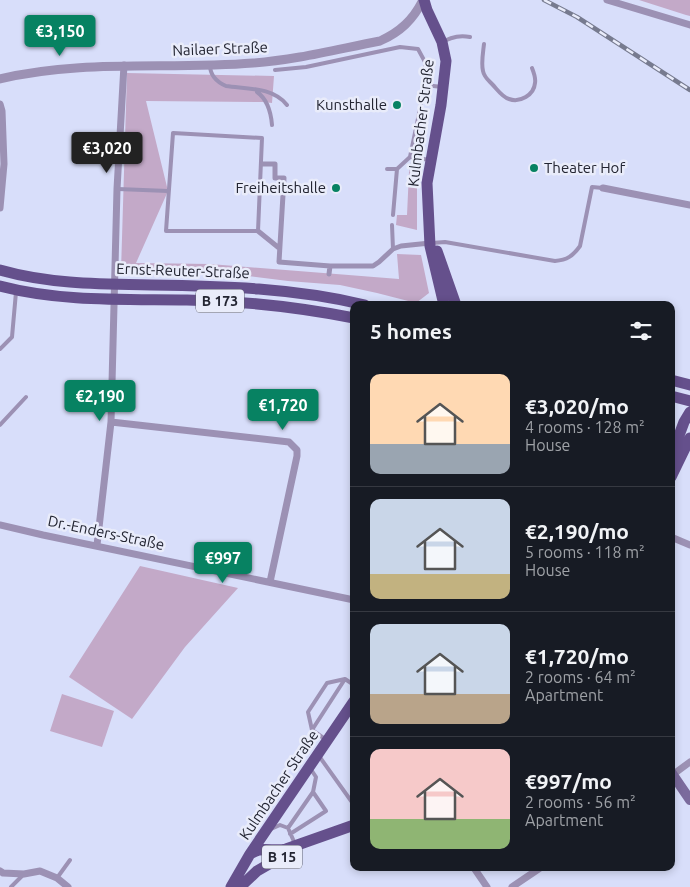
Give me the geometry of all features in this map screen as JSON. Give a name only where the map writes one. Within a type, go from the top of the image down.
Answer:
[{"type":"main road","name":"Kulmbacher Straße","points":[[423,0],[442,42],[446,65],[444,87],[427,183],[428,223],[443,301]]},
{"type":"main road","name":"Kulmbacher Straße","points":[[432,243],[454,301]]},
{"type":"main road","name":"Ernst-Reuter-Straße","points":[[0,270],[51,281],[239,287],[329,297],[350,302]]},
{"type":"main road","name":"Ernst-Reuter-Straße","points":[[0,286],[46,295],[263,304],[313,310],[350,317]]},
{"type":"main road","points":[[675,381],[690,385]]},
{"type":"main road","points":[[675,397],[690,401]]},
{"type":"main road","points":[[675,446],[690,412]]},
{"type":"main road","points":[[675,469],[690,438]]},
{"type":"main road","name":"Kulmbacher Straße","points":[[231,887],[250,854],[350,707]]},
{"type":"main road","points":[[675,778],[690,800]]},
{"type":"main road","name":"B 15","points":[[250,854],[257,849],[263,848],[276,851],[296,846],[350,826]]},
{"type":"main road","name":"B 15","points":[[240,887],[252,875],[266,866],[328,834]]},
{"type":"street","name":"Nailaer Straße","points":[[0,79],[48,70],[124,65],[210,65],[282,60],[380,40],[397,32],[406,24],[423,0]]},
{"type":"street","points":[[607,0],[690,25]]},
{"type":"street","points":[[97,546],[111,422],[113,299],[124,65]]},
{"type":"street","points":[[0,104],[2,111],[4,164],[0,208]]},
{"type":"street","points":[[262,164],[276,164],[274,178],[284,178],[279,248],[280,262],[330,266],[373,266],[393,249],[401,246],[432,243]]},
{"type":"street","points":[[603,188],[690,205]]},
{"type":"street","points":[[258,231],[279,248]]},
{"type":"street","points":[[329,274],[330,266]]},
{"type":"street","points":[[111,422],[289,442],[294,446],[297,456],[270,582]]},
{"type":"street","name":"Dr.-Enders-Straße","points":[[0,525],[350,599]]},
{"type":"street","points":[[675,539],[690,545]]},
{"type":"street","points":[[675,772],[690,762]]},
{"type":"street","points":[[0,871],[3,873],[24,874],[40,871],[57,878],[68,887]]},
{"type":"street","points":[[476,871],[487,887]]},
{"type":"street","points":[[512,887],[536,871]]},
{"type":"lane","points":[[442,42],[457,36],[470,37]]},
{"type":"lane","points":[[484,44],[482,71],[484,76],[509,99],[520,99],[532,92],[535,85],[532,68]]},
{"type":"lane","points":[[275,70],[306,67],[400,48],[418,49],[425,62],[425,85],[410,157],[397,169],[393,215]]},
{"type":"lane","points":[[210,65],[210,70],[220,83],[226,86],[278,95],[287,105]]},
{"type":"lane","points":[[425,85],[444,87]]},
{"type":"lane","points":[[251,90],[264,98],[272,125]]},
{"type":"lane","points":[[173,133],[262,138],[262,164],[258,231],[166,231],[173,133]]},
{"type":"lane","points":[[410,157],[430,160]]},
{"type":"lane","points":[[387,169],[397,169]]},
{"type":"lane","points":[[432,243],[444,242],[563,261],[575,253],[580,246],[592,187],[603,188]]},
{"type":"lane","points":[[117,190],[168,191]]},
{"type":"lane","points":[[392,225],[393,249]]},
{"type":"lane","points":[[0,350],[12,337],[16,290]]},
{"type":"lane","points":[[0,425],[26,397]]},
{"type":"lane","points":[[327,741],[312,730],[308,712],[327,683],[344,680],[350,683]]},
{"type":"lane","points":[[312,730],[344,680]]},
{"type":"lane","points":[[318,755],[350,799]]},
{"type":"lane","points":[[288,828],[314,792],[316,776],[310,767]]},
{"type":"lane","points":[[290,834],[326,811],[314,792]]},
{"type":"lane","points":[[267,831],[280,825],[288,828]]},
{"type":"lane","points":[[288,828],[296,846]]},
{"type":"lane","points":[[57,878],[70,860]]},
{"type":"lane","points":[[10,887],[24,874]]},
{"type":"shaded area","points":[[639,0],[690,0],[690,16],[686,15]]},
{"type":"shaded area","points":[[127,73],[274,76],[272,103],[146,101],[168,191],[136,263],[210,264],[399,279],[397,254],[421,255],[429,293],[419,301],[408,301],[340,285],[233,274],[121,271]]},
{"type":"shaded area","points":[[412,157],[419,158],[417,174],[417,230],[396,225],[397,215],[407,215],[409,172]]},
{"type":"shaded area","points":[[140,566],[238,588],[185,647],[132,719],[69,677]]},
{"type":"shaded area","points":[[62,694],[114,711],[102,747],[50,731]]},
{"type":"railway","points":[[544,0],[577,17],[690,90]]},
{"type":"place","name":"Kunsthalle","points":[[397,105]]},
{"type":"place","name":"Theater Hof","points":[[534,168]]},
{"type":"place","name":"Freiheitshalle","points":[[336,188]]}]
